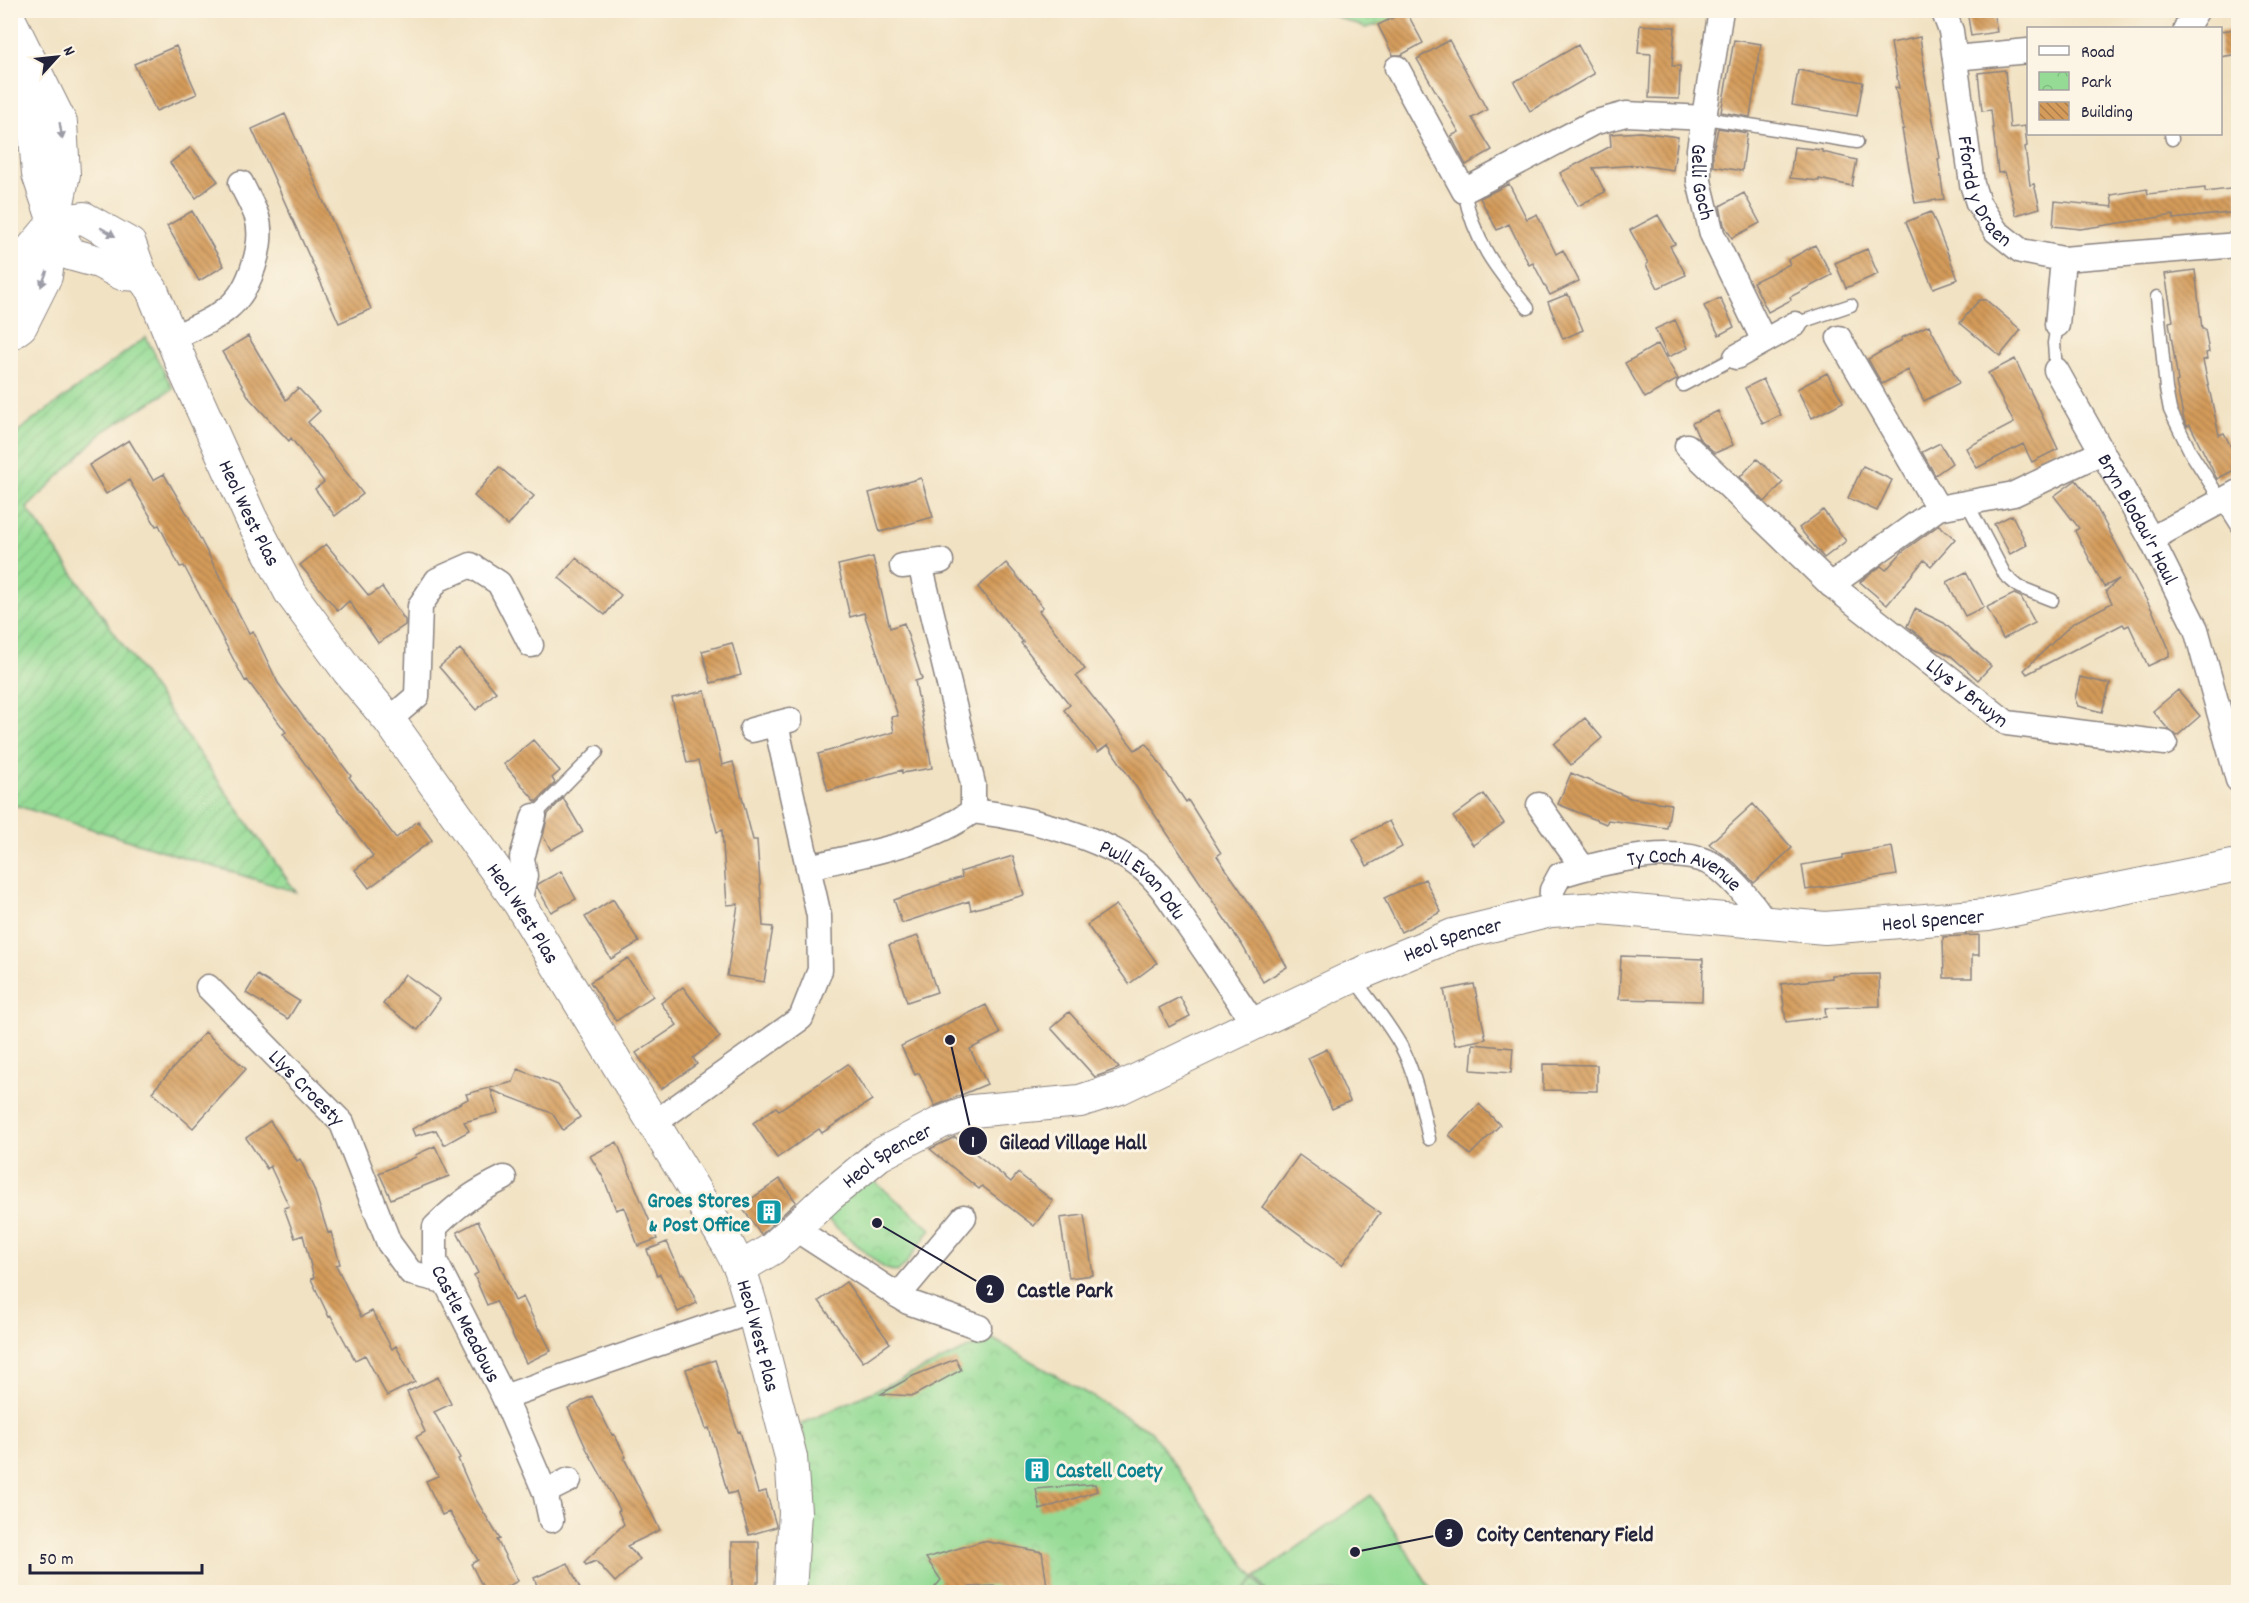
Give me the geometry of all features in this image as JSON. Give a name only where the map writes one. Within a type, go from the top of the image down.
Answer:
[{"type":"street","name":"Gelli Goch","points":[[1721,10],[1700,149],[1699,181],[1712,234],[1764,341]]},
{"type":"street","name":"Ffordd y Draen","points":[[1943,10],[1951,31],[1972,184],[1978,203],[1996,231],[2021,251],[2063,259],[2238,245]]},
{"type":"street","points":[[2187,27],[2197,10]]},
{"type":"street","points":[[10,20],[61,123],[64,174],[46,276],[21,326],[10,334]]},
{"type":"street","points":[[1955,58],[2027,51]]},
{"type":"street","points":[[1397,68],[1464,191],[1593,123],[1626,114],[1705,118]]},
{"type":"street","points":[[172,338],[205,323],[231,306],[252,275],[259,246],[257,219],[242,183]]},
{"type":"street","points":[[10,285],[20,263],[54,222]]},
{"type":"street","name":"Heol West Plas","points":[[54,222],[70,254],[99,262],[122,274],[141,274],[152,290],[186,374],[251,518],[290,592],[348,671],[389,720],[545,942],[740,1268],[791,1457],[795,1512],[790,1593]]},
{"type":"street","name":"Bryn Blodau'r Haul","points":[[2056,325],[2063,259]]},
{"type":"street","points":[[1736,357],[1795,324]]},
{"type":"street","points":[[1839,338],[1938,508]]},
{"type":"street","name":"Bryn Blodau'r Haul","points":[[2056,370],[2151,539],[2196,628],[2238,780]]},
{"type":"street","name":"Llys Y Brwyn","points":[[1687,446],[1831,585],[2007,723],[2165,743]]},
{"type":"street","points":[[1831,585],[1938,508],[2014,494],[2102,452]]},
{"type":"street","points":[[2151,539],[2230,496]]},
{"type":"street","points":[[808,867],[882,850],[959,821],[973,811],[973,784],[921,564]]},
{"type":"street","points":[[389,720],[417,696],[420,606],[437,580],[471,565],[500,583],[531,645]]},
{"type":"street","points":[[652,1124],[801,1018],[820,970],[819,916],[808,867],[783,722],[752,730]]},
{"type":"street","points":[[1539,805],[1583,868]]},
{"type":"street","name":"Pwll Evan Ddu","points":[[973,811],[1031,823],[1085,839],[1116,850],[1144,870],[1164,891],[1255,1025]]},
{"type":"street","points":[[519,903],[525,876],[522,858],[534,816]]},
{"type":"street","name":"Ty Coch Avenue","points":[[1551,911],[1552,890],[1560,875],[1583,868],[1648,856],[1679,855],[1710,863],[1738,886],[1767,924]]},
{"type":"street","name":"Heol Spencer","points":[[740,1268],[772,1249],[829,1196],[879,1155],[940,1123],[972,1111],[1080,1101],[1120,1088],[1353,977],[1453,935],[1551,911],[1601,909],[1825,928],[1988,915],[2238,864]]},
{"type":"street","name":"Llys Croesty","points":[[208,987],[342,1123],[389,1243],[411,1273],[444,1281]]},
{"type":"street","name":"Castle Meadows","points":[[504,1178],[481,1189],[456,1206],[435,1227],[435,1261],[504,1397],[546,1492],[550,1520]]},
{"type":"street","points":[[898,1296],[964,1217]]},
{"type":"street","points":[[794,1228],[908,1302],[979,1327]]},
{"type":"street","name":"Castle Meadows","points":[[504,1397],[753,1311]]},
{"type":"street","points":[[546,1492],[569,1480]]},
{"type":"lane","points":[[1705,118],[1857,142]]},
{"type":"lane","points":[[1464,191],[1470,218],[1479,239],[1502,277],[1528,308]]},
{"type":"lane","points":[[2157,297],[2170,410],[2191,453],[2230,496],[2238,527]]},
{"type":"lane","points":[[1795,324],[1851,305]]},
{"type":"lane","name":"Bryn Blodau'r Haul","points":[[2056,325],[2054,343],[2056,370]]},
{"type":"lane","points":[[1683,385],[1736,357]]},
{"type":"lane","points":[[1967,503],[2005,574],[2019,586],[2052,600]]},
{"type":"lane","points":[[534,816],[597,752]]},
{"type":"lane","points":[[1353,977],[1400,1046],[1410,1066],[1421,1099],[1429,1138]]},
{"type":"green space","points":[[1322,11],[1431,11],[1365,28]]},
{"type":"green space","points":[[146,337],[173,389],[104,431],[27,508],[296,892],[11,804],[11,444],[20,430]]},
{"type":"green space","points":[[861,1170],[931,1229],[905,1265],[897,1272],[884,1268],[823,1216]]},
{"type":"green space","points":[[991,1338],[1150,1430],[1255,1579],[1243,1592],[805,1592],[811,1527],[812,1482],[801,1424]]},
{"type":"green space","points":[[1371,1495],[1433,1592],[1267,1592],[1256,1577]]},
{"type":"green space","points":[[1255,1579],[1265,1592],[1243,1592]]},
{"type":"building","points":[[1967,10],[1993,10],[1997,32],[1971,36]]},
{"type":"building","points":[[1406,11],[1423,43],[1401,55],[1393,55],[1378,25]]},
{"type":"building","points":[[1640,25],[1675,27],[1672,66],[1680,66],[1679,99],[1649,98],[1651,54],[1638,53]]},
{"type":"building","points":[[2237,29],[2238,54],[2222,57],[2222,31]]},
{"type":"building","points":[[1920,37],[1940,158],[1938,159],[1944,199],[1915,203],[1895,87],[1899,88],[1891,43]]},
{"type":"building","points":[[1449,40],[1487,110],[1472,118],[1492,150],[1466,165],[1451,136],[1459,132],[1417,59]]},
{"type":"building","points":[[1734,40],[1761,44],[1750,117],[1721,112]]},
{"type":"building","points":[[1578,45],[1594,74],[1530,111],[1514,82]]},
{"type":"building","points":[[176,46],[197,94],[156,111],[134,64]]},
{"type":"building","points":[[1798,70],[1863,82],[1857,116],[1792,105]]},
{"type":"building","points":[[2005,70],[2010,128],[2025,126],[2030,185],[2034,184],[2040,208],[2016,215],[2005,172],[1998,173],[1991,110],[1982,111],[1978,73]]},
{"type":"building","points":[[285,114],[371,309],[339,323],[252,129]]},
{"type":"building","points":[[1718,128],[1747,133],[1742,171],[1713,166],[1713,151]]},
{"type":"building","points":[[1640,132],[1678,137],[1673,170],[1638,165],[1593,168],[1605,192],[1578,206],[1560,173],[1611,146],[1610,134]]},
{"type":"building","points":[[191,147],[218,181],[196,198],[170,163]]},
{"type":"building","points":[[1794,147],[1822,150],[1822,152],[1857,160],[1852,186],[1819,179],[1819,181],[1790,178]]},
{"type":"building","points":[[1509,184],[1527,219],[1537,214],[1556,254],[1563,250],[1579,281],[1550,295],[1533,263],[1529,265],[1509,224],[1497,230],[1480,198]]},
{"type":"building","points":[[2205,188],[2205,192],[2238,188],[2238,212],[2174,219],[2174,215],[2080,229],[2053,226],[2055,201],[2113,207],[2111,195],[2147,189],[2148,194]]},
{"type":"building","points":[[1744,193],[1760,223],[1732,238],[1724,225],[1720,206]]},
{"type":"building","points":[[192,211],[224,266],[199,281],[167,226]]},
{"type":"building","points":[[1931,212],[1958,279],[1933,288],[1906,222]]},
{"type":"building","points":[[1658,215],[1675,244],[1670,246],[1686,275],[1658,288],[1646,265],[1648,263],[1630,230]]},
{"type":"building","points":[[1815,245],[1832,275],[1790,297],[1791,300],[1768,312],[1753,282],[1790,264],[1788,260]]},
{"type":"building","points":[[1867,249],[1878,274],[1846,288],[1835,263]]},
{"type":"building","points":[[2195,270],[2202,329],[2205,329],[2209,352],[2206,353],[2207,359],[2203,360],[2219,435],[2224,433],[2238,461],[2238,468],[2217,479],[2190,425],[2187,426],[2184,420],[2176,382],[2178,381],[2169,322],[2173,321],[2165,274]]},
{"type":"building","points":[[1568,294],[1583,330],[1563,339],[1548,302]]},
{"type":"building","points":[[1720,298],[1734,327],[1719,335],[1704,306]]},
{"type":"building","points":[[1979,300],[1986,300],[2021,330],[2000,356],[1960,323]]},
{"type":"building","points":[[1675,320],[1688,348],[1668,357],[1655,329]]},
{"type":"building","points":[[1929,325],[1959,383],[1924,401],[1908,370],[1882,384],[1868,359],[1902,340],[1901,338]]},
{"type":"building","points":[[248,336],[286,400],[298,388],[320,411],[308,422],[363,494],[335,516],[315,489],[324,482],[291,438],[289,441],[250,399],[222,352]]},
{"type":"building","points":[[1658,344],[1678,379],[1645,398],[1625,363]]},
{"type":"building","points":[[2015,359],[2058,449],[2032,462],[2023,444],[1977,468],[1966,448],[2014,423],[1988,373]]},
{"type":"building","points":[[1827,373],[1843,402],[1812,418],[1797,389]]},
{"type":"building","points":[[1763,379],[1781,415],[1763,424],[1745,388]]},
{"type":"building","points":[[1718,411],[1733,445],[1715,453],[1699,438],[1692,423]]},
{"type":"building","points":[[129,440],[153,480],[164,474],[249,633],[253,631],[278,683],[304,718],[325,742],[396,838],[418,821],[432,840],[369,888],[355,870],[373,856],[283,734],[286,732],[247,680],[245,681],[184,566],[180,567],[159,525],[156,526],[129,480],[106,494],[89,465]]},
{"type":"building","points":[[1940,443],[1952,463],[1935,475],[1922,452]]},
{"type":"building","points":[[1757,459],[1783,482],[1765,502],[1740,477]]},
{"type":"building","points":[[1863,466],[1892,480],[1877,511],[1848,498]]},
{"type":"building","points":[[499,467],[534,496],[508,526],[474,496]]},
{"type":"building","points":[[921,478],[933,517],[880,532],[869,493]]},
{"type":"building","points":[[2076,480],[2094,503],[2153,612],[2169,649],[2169,656],[2148,666],[2129,625],[2125,627],[2123,624],[2027,674],[2024,670],[2073,623],[2112,603],[2106,591],[2119,579],[2104,587],[2075,531],[2079,528],[2054,496]]},
{"type":"building","points":[[1823,510],[1846,541],[1824,558],[1799,528]]},
{"type":"building","points":[[2012,515],[2027,545],[2010,554],[1994,524]]},
{"type":"building","points":[[1939,525],[1955,539],[1931,566],[1924,560],[1887,605],[1860,582],[1881,566],[1886,570],[1902,552]]},
{"type":"building","points":[[326,544],[369,596],[382,587],[405,620],[405,625],[378,643],[349,601],[338,611],[300,565]]},
{"type":"building","points":[[873,557],[890,628],[904,623],[922,679],[915,681],[932,768],[902,773],[902,770],[828,791],[818,754],[894,732],[891,717],[898,716],[864,613],[850,617],[838,565]]},
{"type":"building","points":[[576,558],[621,595],[605,615],[559,578]]},
{"type":"building","points":[[1006,563],[1043,607],[1039,611],[1085,669],[1076,676],[1135,750],[1146,743],[1186,802],[1188,800],[1221,853],[1217,856],[1256,913],[1287,967],[1263,982],[1242,945],[1108,745],[1098,752],[1064,710],[1070,705],[978,587]]},
{"type":"building","points":[[1966,572],[1984,607],[1965,616],[1947,582]]},
{"type":"building","points":[[2014,594],[2021,597],[2035,623],[2003,639],[1987,607]]},
{"type":"building","points":[[1915,609],[1944,623],[1991,666],[1978,680],[1951,656],[1933,647],[1907,626]]},
{"type":"building","points":[[732,643],[741,675],[711,683],[702,651]]},
{"type":"building","points":[[460,649],[496,692],[476,710],[439,667]]},
{"type":"building","points":[[2080,677],[2110,684],[2102,712],[2078,706],[2075,699]]},
{"type":"building","points":[[2178,690],[2200,716],[2177,736],[2153,711]]},
{"type":"building","points":[[705,691],[722,765],[733,762],[753,840],[757,840],[763,926],[773,927],[764,982],[727,976],[738,904],[727,905],[722,830],[717,832],[698,761],[687,763],[672,698]]},
{"type":"building","points":[[1585,718],[1602,738],[1571,765],[1554,744]]},
{"type":"building","points":[[533,740],[560,771],[552,778],[555,783],[536,802],[504,764]]},
{"type":"building","points":[[1571,773],[1630,798],[1671,804],[1667,828],[1608,820],[1606,824],[1558,804]]},
{"type":"building","points":[[1484,794],[1504,823],[1473,845],[1453,817]]},
{"type":"building","points":[[563,798],[583,832],[551,850],[543,836],[548,814]]},
{"type":"building","points":[[1753,804],[1792,848],[1754,883],[1735,863],[1709,844]]},
{"type":"building","points":[[1389,821],[1402,847],[1367,866],[1353,839]]},
{"type":"building","points":[[1892,847],[1897,875],[1806,890],[1802,865]]},
{"type":"building","points":[[1013,856],[1024,895],[971,910],[969,901],[902,923],[894,900],[962,877],[960,872]]},
{"type":"building","points":[[561,871],[576,899],[551,912],[537,887],[538,884]]},
{"type":"building","points":[[1425,879],[1441,912],[1401,932],[1384,898]]},
{"type":"building","points":[[613,899],[639,942],[611,959],[585,917]]},
{"type":"building","points":[[1116,905],[1157,963],[1129,984],[1087,925]]},
{"type":"building","points":[[1979,935],[1979,955],[1972,955],[1972,978],[1944,978],[1943,937]]},
{"type":"building","points":[[918,936],[937,992],[907,1002],[889,945]]},
{"type":"building","points":[[1621,956],[1703,959],[1702,1001],[1619,999]]},
{"type":"building","points":[[628,958],[653,996],[616,1021],[590,982]]},
{"type":"building","points":[[405,974],[440,999],[418,1030],[383,1004]]},
{"type":"building","points":[[1879,974],[1880,1006],[1825,1008],[1826,1017],[1786,1022],[1781,984],[1832,978],[1832,975]]},
{"type":"building","points":[[257,975],[299,1001],[288,1019],[246,993]]},
{"type":"building","points":[[1474,984],[1486,1039],[1455,1045],[1444,990]]},
{"type":"building","points":[[683,987],[720,1037],[693,1058],[697,1064],[661,1089],[636,1053],[677,1025],[661,1003]]},
{"type":"building","points":[[1180,997],[1190,1016],[1169,1027],[1159,1008]]},
{"type":"building","points":[[986,1005],[1000,1034],[970,1049],[987,1084],[935,1106],[919,1073],[915,1075],[901,1046]]},
{"type":"building","points":[[1069,1012],[1119,1068],[1095,1077],[1051,1028]]},
{"type":"building","points":[[205,1032],[246,1069],[193,1128],[152,1092]]},
{"type":"building","points":[[1473,1044],[1513,1048],[1511,1073],[1471,1070]]},
{"type":"building","points":[[1327,1049],[1350,1101],[1332,1109],[1308,1058]]},
{"type":"building","points":[[848,1064],[872,1100],[822,1133],[819,1129],[777,1158],[753,1123],[776,1107],[779,1110]]},
{"type":"building","points":[[1543,1064],[1597,1065],[1597,1091],[1543,1090]]},
{"type":"building","points":[[518,1069],[558,1085],[580,1117],[563,1130],[552,1113],[491,1090],[498,1113],[464,1122],[469,1131],[444,1145],[436,1130],[415,1136],[412,1129],[468,1099],[466,1094],[513,1082]]},
{"type":"building","points":[[1479,1104],[1500,1125],[1470,1155],[1449,1135]]},
{"type":"building","points":[[270,1121],[297,1161],[300,1159],[314,1189],[328,1233],[331,1232],[340,1264],[336,1265],[361,1317],[372,1311],[392,1349],[396,1346],[415,1382],[387,1396],[365,1355],[355,1360],[331,1316],[329,1317],[311,1279],[314,1278],[303,1235],[295,1238],[284,1208],[289,1206],[270,1166],[267,1169],[246,1138]]},
{"type":"building","points":[[955,1137],[1011,1182],[1018,1173],[1053,1201],[1034,1226],[982,1186],[979,1189],[930,1149]]},
{"type":"building","points":[[617,1142],[657,1239],[638,1246],[624,1207],[616,1210],[603,1177],[590,1156]]},
{"type":"building","points":[[435,1146],[449,1176],[391,1199],[379,1173]]},
{"type":"building","points":[[1299,1155],[1380,1213],[1342,1265],[1262,1207]]},
{"type":"building","name":"Groes Stores & Post Office","points":[[780,1179],[796,1202],[761,1235],[741,1206]]},
{"type":"building","points":[[1084,1215],[1093,1275],[1069,1278],[1060,1218]]},
{"type":"building","points":[[478,1221],[515,1301],[523,1297],[551,1351],[526,1363],[496,1301],[487,1305],[474,1275],[478,1273],[457,1232]]},
{"type":"building","points":[[667,1242],[697,1303],[678,1312],[660,1274],[657,1276],[647,1250]]},
{"type":"building","points":[[846,1282],[890,1343],[863,1362],[819,1301]]},
{"type":"building","points":[[956,1359],[961,1370],[913,1396],[881,1394],[913,1376]]},
{"type":"building","points":[[715,1360],[738,1432],[740,1431],[758,1493],[766,1491],[776,1525],[776,1527],[749,1535],[736,1492],[728,1494],[709,1428],[706,1429],[686,1369]]},
{"type":"building","points":[[438,1377],[451,1404],[434,1412],[460,1458],[458,1459],[475,1498],[500,1539],[497,1540],[518,1581],[495,1593],[486,1593],[471,1564],[478,1560],[449,1512],[442,1515],[426,1481],[438,1476],[416,1437],[425,1432],[407,1392]]},
{"type":"building","points":[[592,1396],[626,1457],[624,1458],[660,1530],[627,1546],[640,1559],[615,1582],[596,1561],[586,1565],[584,1562],[624,1524],[618,1511],[620,1510],[586,1448],[568,1408]]},
{"type":"building","points":[[1095,1484],[1097,1491],[1040,1510],[1036,1489]]},
{"type":"building","points":[[983,1541],[1042,1552],[1048,1593],[1024,1593],[993,1586],[969,1587],[967,1593],[930,1593],[941,1580],[926,1558]]},
{"type":"building","points":[[732,1542],[759,1542],[757,1593],[732,1593]]},
{"type":"building","points":[[568,1563],[582,1593],[540,1593],[534,1578]]},
{"type":"place","name":"Gilead Village Hall","points":[[950,1040]]},
{"type":"place","name":"Groes Stores & Post Office","points":[[769,1212]]},
{"type":"place","name":"Castle Park","points":[[877,1223]]},
{"type":"place","name":"Castell Coety","points":[[1037,1470]]},
{"type":"place","name":"Coity Centenary Field","points":[[1355,1552]]}]
